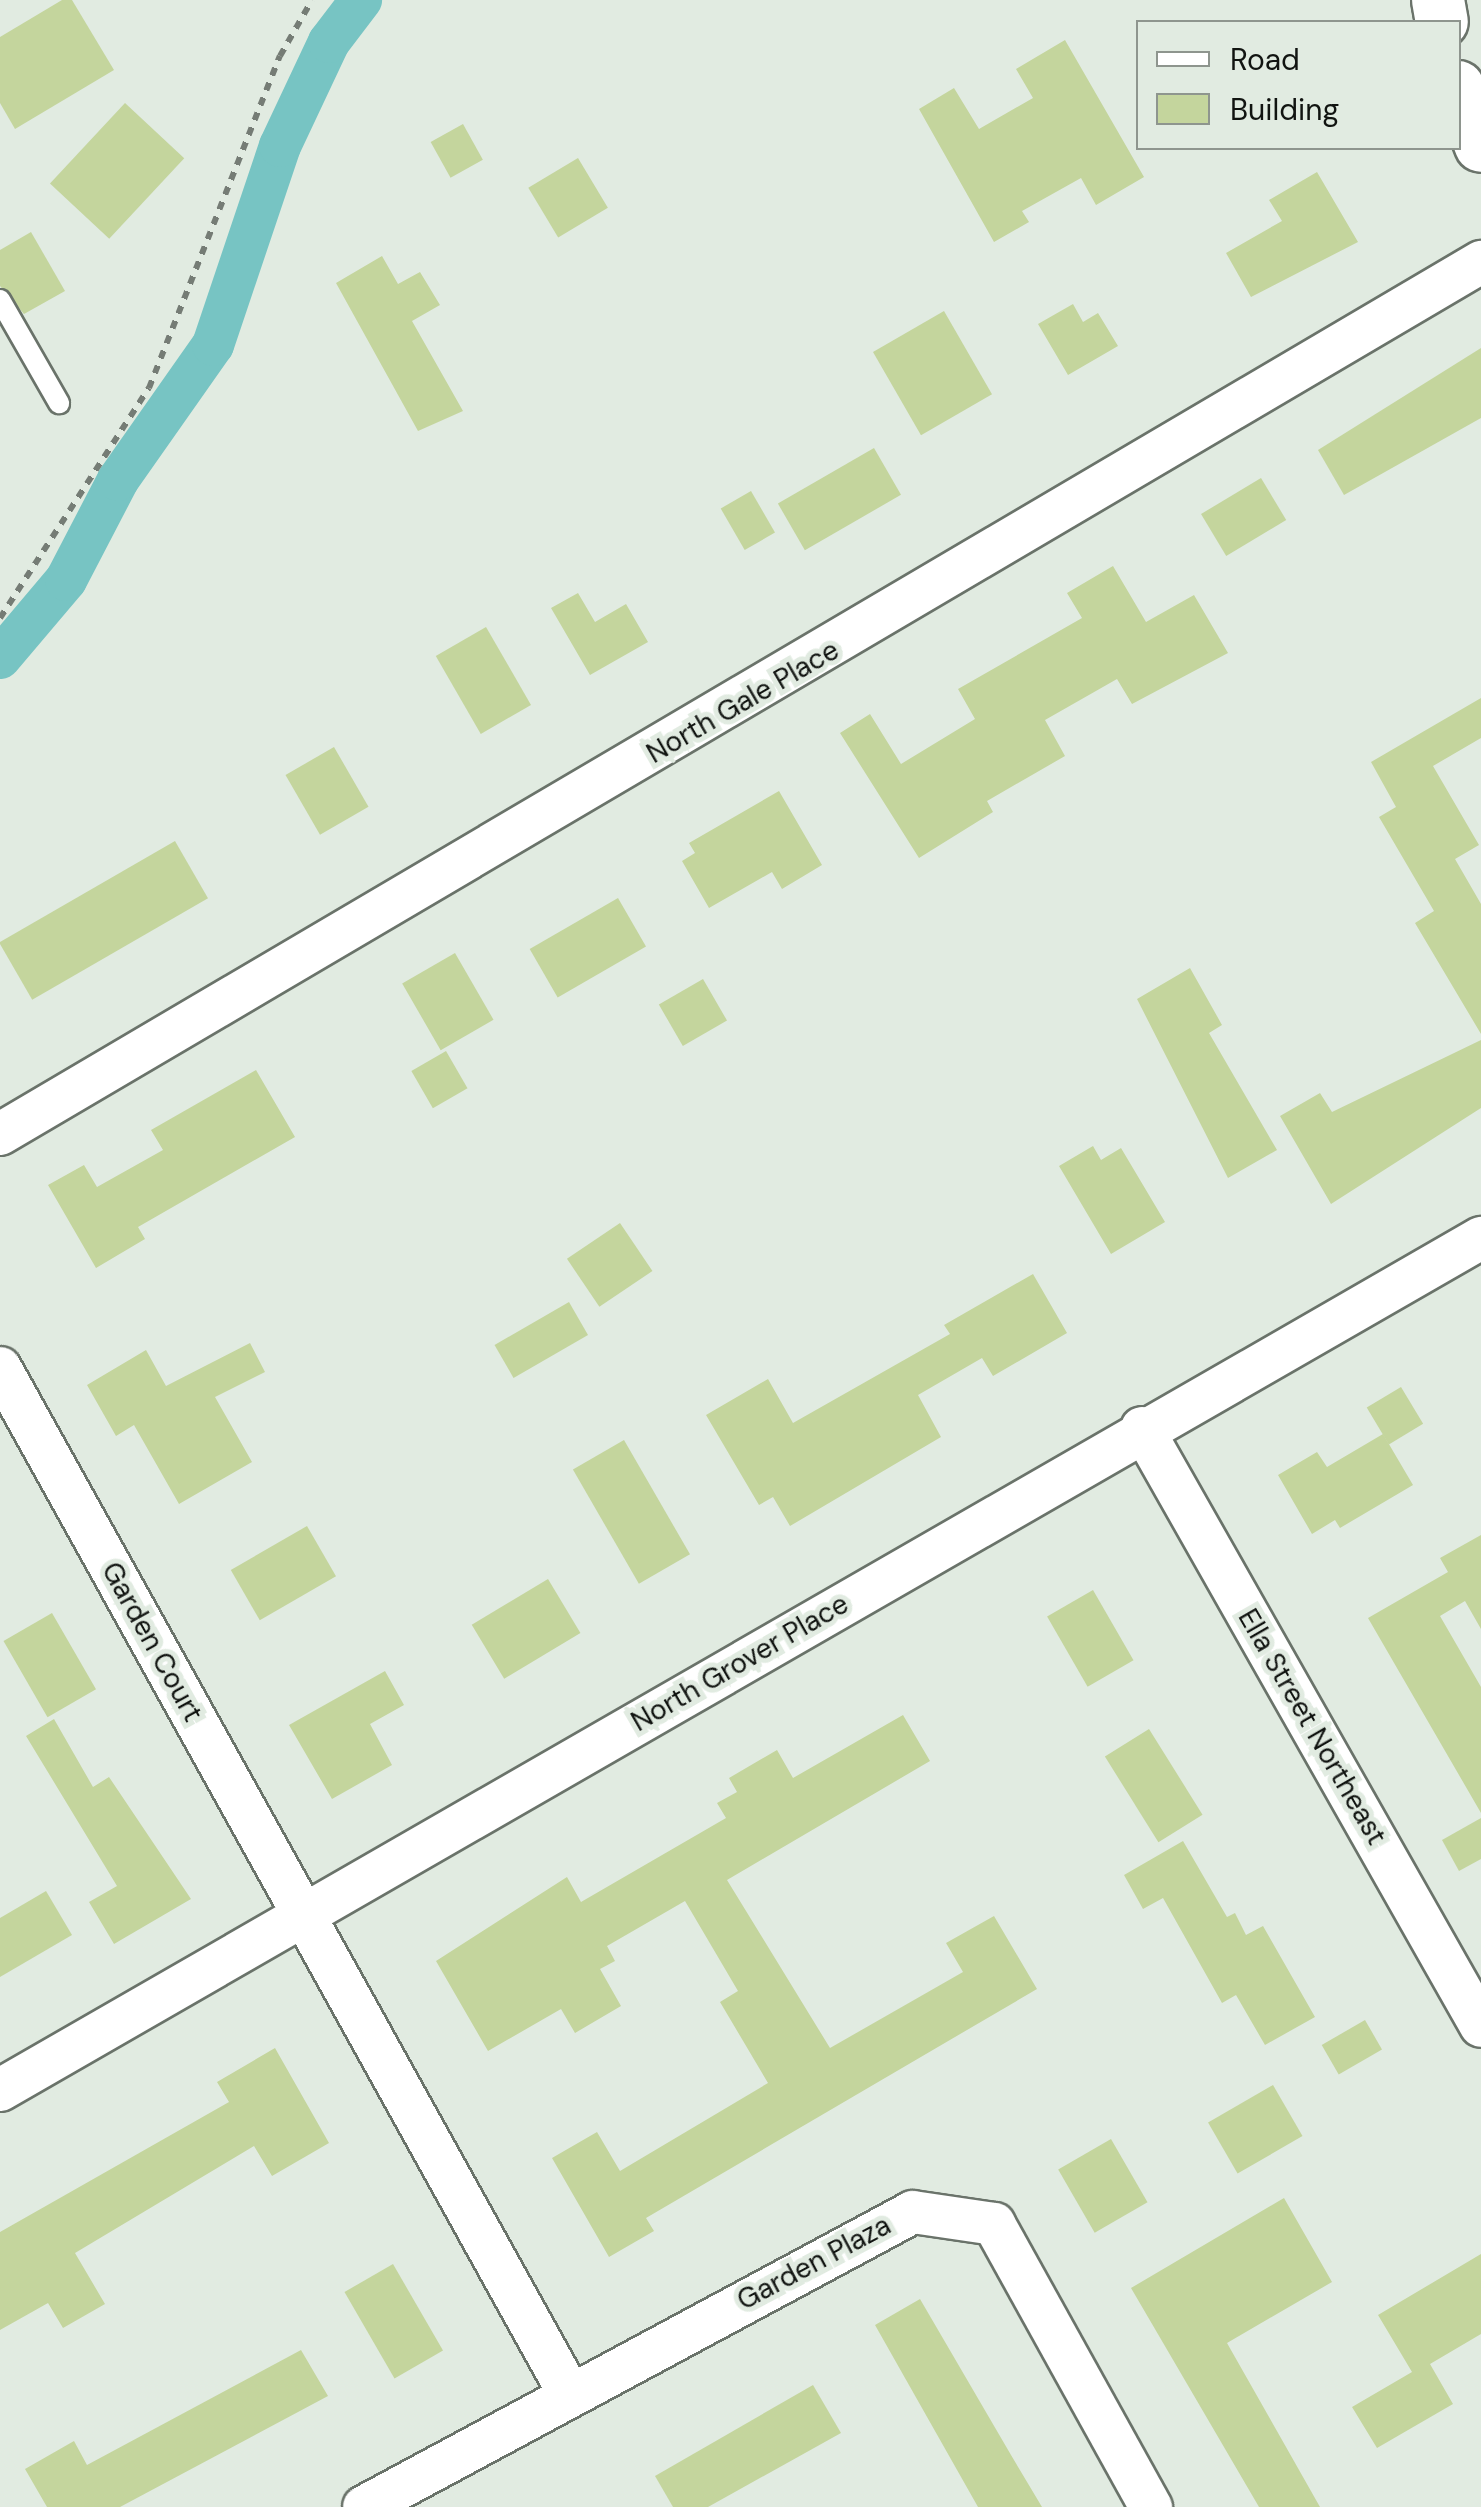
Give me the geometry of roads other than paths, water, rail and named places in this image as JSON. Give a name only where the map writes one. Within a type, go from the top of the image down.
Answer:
[{"type":"street","points":[[1461,95],[1481,146]]},
{"type":"street","name":"North Gale Place","points":[[0,1134],[1481,262]]},
{"type":"street","name":"North Grover Place","points":[[0,2090],[1142,1428],[1481,1238]]},
{"type":"street","name":"Garden Court","points":[[0,1368],[305,1916]]},
{"type":"street","name":"Ella Street Northeast","points":[[1142,1428],[1481,2026]]},
{"type":"street","points":[[305,1916],[568,2391]]},
{"type":"street","name":"Garden Plaza","points":[[364,2507],[568,2391],[913,2212],[960,2214],[994,2224],[1028,2273],[1151,2507]]},
{"type":"lane","points":[[0,300],[59,403]]},
{"type":"waterway","points":[[0,658],[66,580],[118,480],[213,345],[280,146],[329,42],[361,0]]}]
